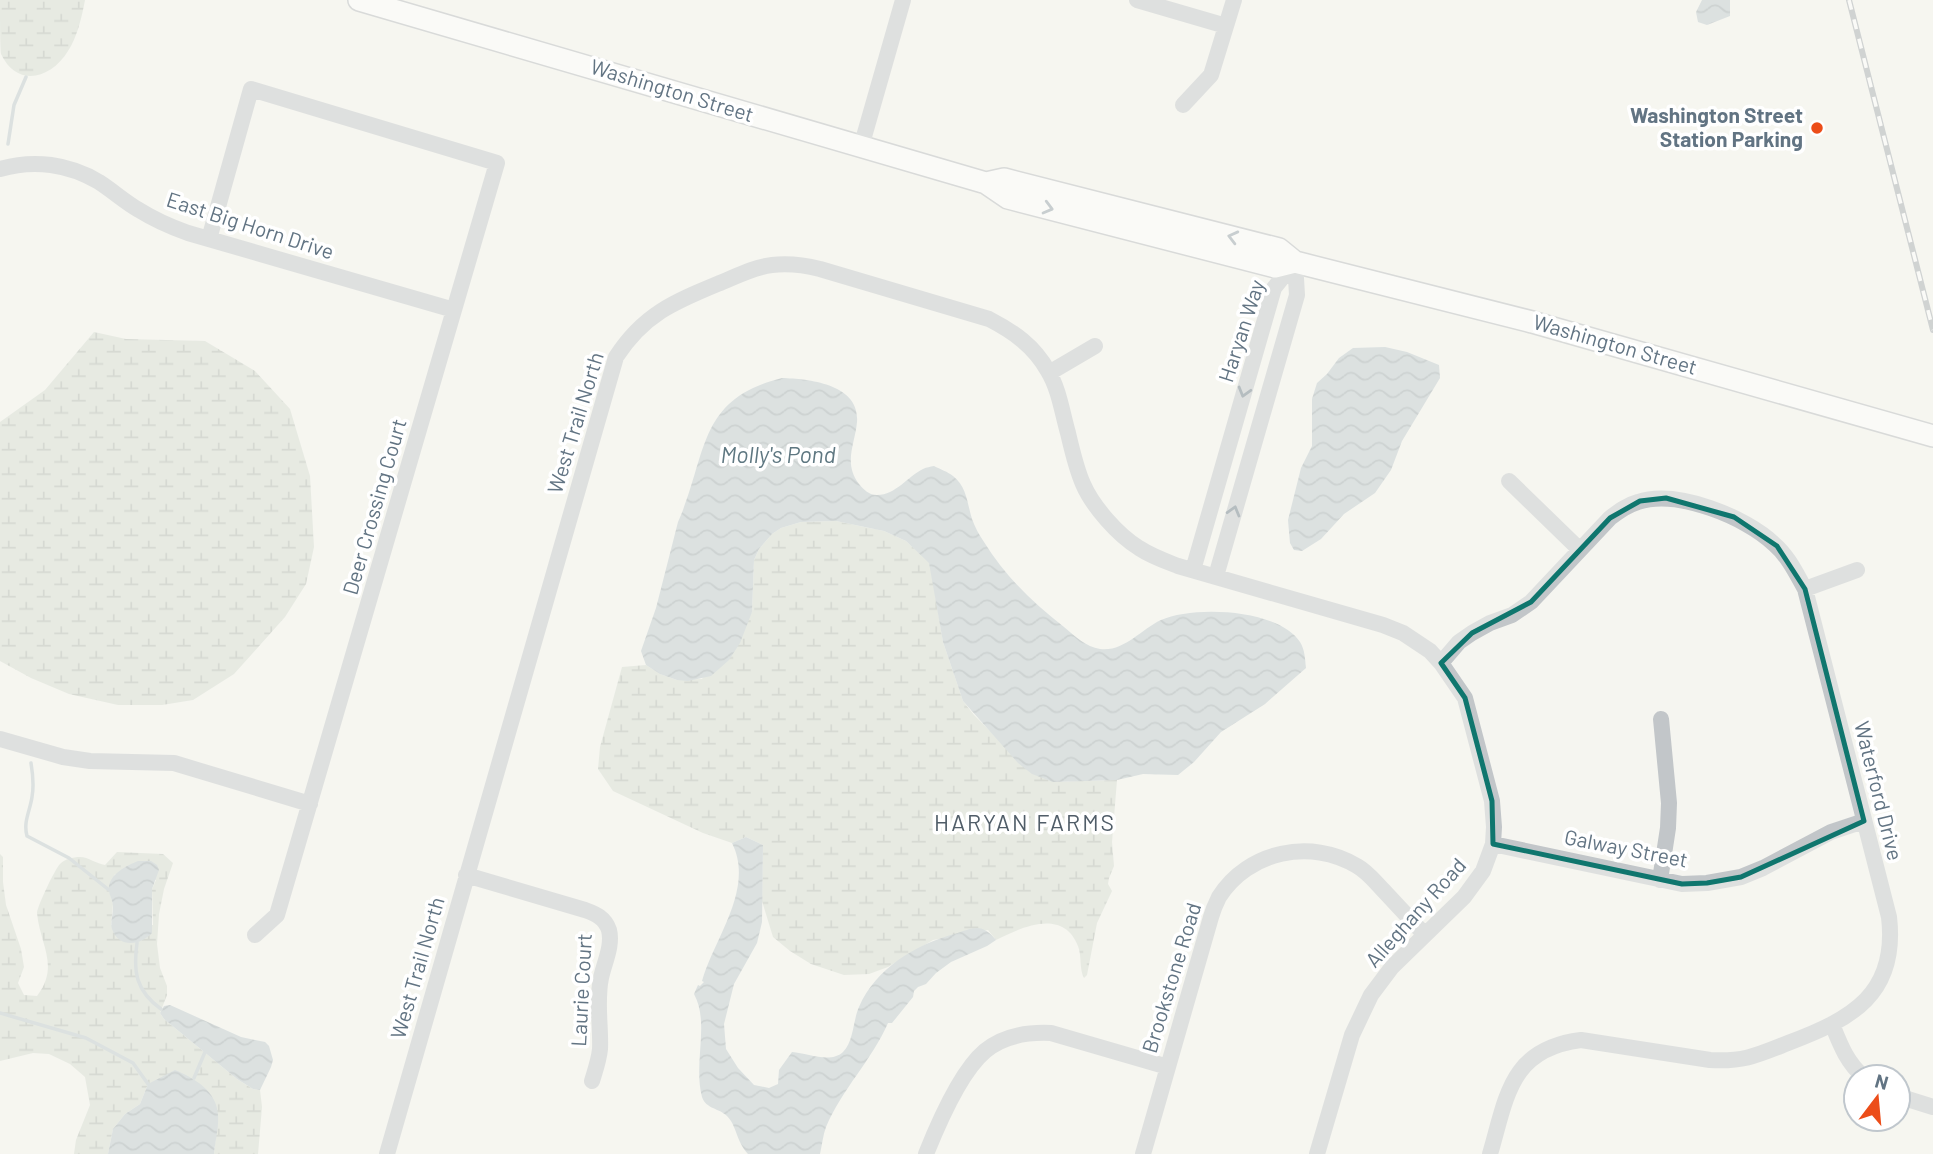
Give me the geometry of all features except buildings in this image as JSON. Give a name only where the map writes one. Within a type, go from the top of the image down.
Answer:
[{"type":"main road","name":"Washington Street","points":[[359,0],[986,183],[1004,179],[1279,249],[1295,262],[1532,322],[1933,436]]},
{"type":"street","points":[[861,147],[903,0]]},
{"type":"street","points":[[1137,0],[1226,26]]},
{"type":"street","points":[[1183,105],[1211,75],[1234,0]]},
{"type":"street","name":"Deer Crossing Court","points":[[209,239],[251,89],[498,163],[277,915],[255,935]]},
{"type":"street","name":"East Big Horn Drive","points":[[0,169],[16,164],[40,163],[82,173],[163,223],[209,239],[454,310]]},
{"type":"street","name":"Haryan Way","points":[[1204,573],[1274,288],[1295,262]]},
{"type":"street","name":"Haryan Way","points":[[1204,573],[1297,295],[1295,262]]},
{"type":"street","name":"West Trail North","points":[[387,1154],[609,377],[616,357],[638,328],[674,303],[752,270],[795,263],[989,318],[1028,344],[1049,373],[1079,472],[1094,504],[1122,535],[1139,548],[1157,558],[1204,573]]},
{"type":"street","points":[[1049,373],[1095,346]]},
{"type":"street","points":[[1509,481],[1580,550]]},
{"type":"street","name":"Waterford Drive","points":[[1441,663],[1459,642],[1472,632],[1512,615],[1531,602],[1610,518],[1640,500],[1684,500],[1734,517],[1758,529],[1777,546],[1792,565],[1805,589],[1889,917],[1890,950],[1881,980],[1851,1015],[1815,1033],[1747,1059],[1730,1061],[1581,1040],[1549,1047],[1534,1055],[1515,1077],[1508,1091],[1490,1154]]},
{"type":"street","points":[[1805,589],[1857,570]]},
{"type":"street","name":"Alleghany Road","points":[[1204,573],[1383,625],[1403,633],[1430,652],[1465,698],[1492,802],[1493,844],[1474,886],[1392,967],[1362,1012],[1352,1035],[1317,1154]]},
{"type":"street","points":[[1660,880],[1669,803],[1661,719]]},
{"type":"street","points":[[0,739],[63,757],[90,761],[174,763],[310,804]]},
{"type":"street","name":"Galway Street","points":[[1493,844],[1660,880],[1694,884],[1741,877],[1831,832],[1864,821]]},
{"type":"street","name":"Brookstone Road","points":[[1143,1154],[1211,917],[1219,897],[1234,879],[1268,857],[1287,852],[1311,850],[1331,855],[1356,865],[1367,874],[1425,934]]},
{"type":"street","name":"Laurie Court","points":[[467,875],[597,914],[605,922],[610,943],[598,1000],[600,1053],[593,1081]]},
{"type":"street","points":[[1832,1024],[1844,1054],[1851,1063]]},
{"type":"street","points":[[926,1154],[953,1095],[985,1051],[1001,1041],[1035,1032],[1051,1033],[1168,1067]]},
{"type":"street","points":[[1912,1100],[1933,1107]]},
{"type":"highlighted area","points":[[1666,498],[1734,517],[1777,546],[1805,589],[1864,821],[1741,877],[1707,883],[1682,884],[1493,844],[1492,801],[1465,698],[1441,663],[1472,633],[1531,602],[1610,518],[1640,501]]},
{"type":"green space","points":[[0,0],[85,0],[74,40],[61,61],[44,73],[34,76],[16,72],[8,65],[1,54]]},
{"type":"green space","points":[[94,332],[126,339],[205,341],[255,371],[290,409],[310,476],[314,547],[306,584],[285,617],[234,674],[193,700],[162,705],[118,705],[69,694],[0,661],[0,422],[45,390]]},
{"type":"green space","points":[[836,521],[884,531],[906,541],[930,563],[943,642],[963,701],[997,738],[1053,782],[1117,780],[1112,842],[1114,866],[1108,884],[1112,891],[1097,923],[1087,975],[1084,978],[1078,946],[1071,934],[1063,927],[1052,924],[1029,926],[996,940],[988,930],[933,940],[888,967],[869,974],[844,975],[811,964],[773,937],[762,901],[763,845],[746,837],[732,843],[703,833],[613,791],[598,769],[600,747],[622,667],[646,665],[677,680],[702,679],[752,612],[754,560],[759,549],[781,528],[801,522]]},
{"type":"green space","points":[[117,852],[163,854],[173,863],[159,914],[157,944],[160,968],[167,986],[167,995],[160,1013],[237,1079],[253,1089],[260,1090],[262,1107],[258,1154],[214,1154],[218,1114],[148,1084],[140,1104],[125,1114],[113,1129],[108,1154],[74,1154],[76,1140],[90,1105],[85,1077],[70,1064],[49,1054],[33,1053],[0,1061],[0,854],[3,857],[6,905],[21,949],[24,967],[18,983],[24,995],[37,996],[47,975],[47,955],[37,913],[58,867],[64,861],[77,857],[105,865]],"holes":[[[115,874],[156,880],[152,889],[153,925],[111,925],[113,904],[109,890]]]},
{"type":"water","points":[[1702,0],[1730,0],[1730,16],[1707,25],[1698,22],[1696,12]]},
{"type":"water","points":[[1385,347],[1407,352],[1439,365],[1440,378],[1402,441],[1391,470],[1375,493],[1344,514],[1321,539],[1302,551],[1294,550],[1290,543],[1288,520],[1301,468],[1312,446],[1312,399],[1317,383],[1339,358],[1353,348]]},
{"type":"water","name":"Molly's Pond","points":[[782,378],[831,386],[850,399],[856,409],[857,422],[851,453],[852,469],[859,484],[869,493],[877,495],[890,492],[917,472],[934,466],[958,480],[964,490],[977,531],[1010,578],[1085,644],[1100,649],[1117,647],[1153,624],[1176,615],[1194,612],[1235,613],[1274,623],[1289,631],[1302,645],[1306,668],[1265,704],[1221,732],[1194,762],[1178,775],[1143,774],[1117,780],[1053,782],[1032,774],[1018,763],[963,701],[943,642],[929,563],[906,541],[884,531],[836,521],[801,522],[781,528],[759,549],[754,560],[752,612],[740,643],[729,660],[711,676],[688,681],[660,674],[646,665],[641,651],[656,608],[678,522],[709,433],[719,415],[734,400],[754,387]]},
{"type":"water","points":[[746,837],[763,845],[762,922],[757,943],[734,984],[724,1024],[726,1049],[738,1068],[754,1085],[769,1088],[778,1084],[779,1070],[792,1052],[825,1058],[843,1052],[866,993],[886,970],[911,952],[939,939],[977,928],[991,934],[996,940],[951,962],[914,991],[913,997],[892,1023],[888,1023],[874,1050],[840,1100],[826,1127],[820,1154],[748,1154],[730,1120],[724,1113],[706,1104],[702,1097],[699,1071],[701,1018],[694,994],[698,985],[704,982],[702,981],[736,896],[738,860],[732,843]]},
{"type":"water","points":[[138,861],[151,861],[159,870],[152,889],[152,933],[142,940],[130,943],[120,940],[112,929],[113,905],[109,885],[118,872]]},
{"type":"water","points":[[170,1005],[241,1037],[265,1042],[273,1060],[260,1090],[253,1089],[237,1079],[164,1019],[160,1013],[164,1006]]},
{"type":"water","points":[[175,1070],[197,1081],[214,1099],[218,1120],[214,1154],[108,1154],[113,1129],[125,1114],[140,1104],[148,1084]]},
{"type":"waterway","points":[[8,144],[14,105],[26,77]]},
{"type":"waterway","points":[[31,763],[33,789],[26,821],[27,836],[69,858],[109,890]]},
{"type":"waterway","points":[[137,943],[138,980],[146,995],[161,1009]]},
{"type":"waterway","points":[[0,1013],[86,1038],[133,1063],[148,1084]]},
{"type":"waterway","points":[[194,1078],[205,1052]]},
{"type":"railway","points":[[1849,0],[1933,330]]},
{"type":"place","name":"Washington Street Station Parking","points":[[1817,128]]},
{"type":"district","name":"HARYAN FARMS","points":[[1025,823]]}]
